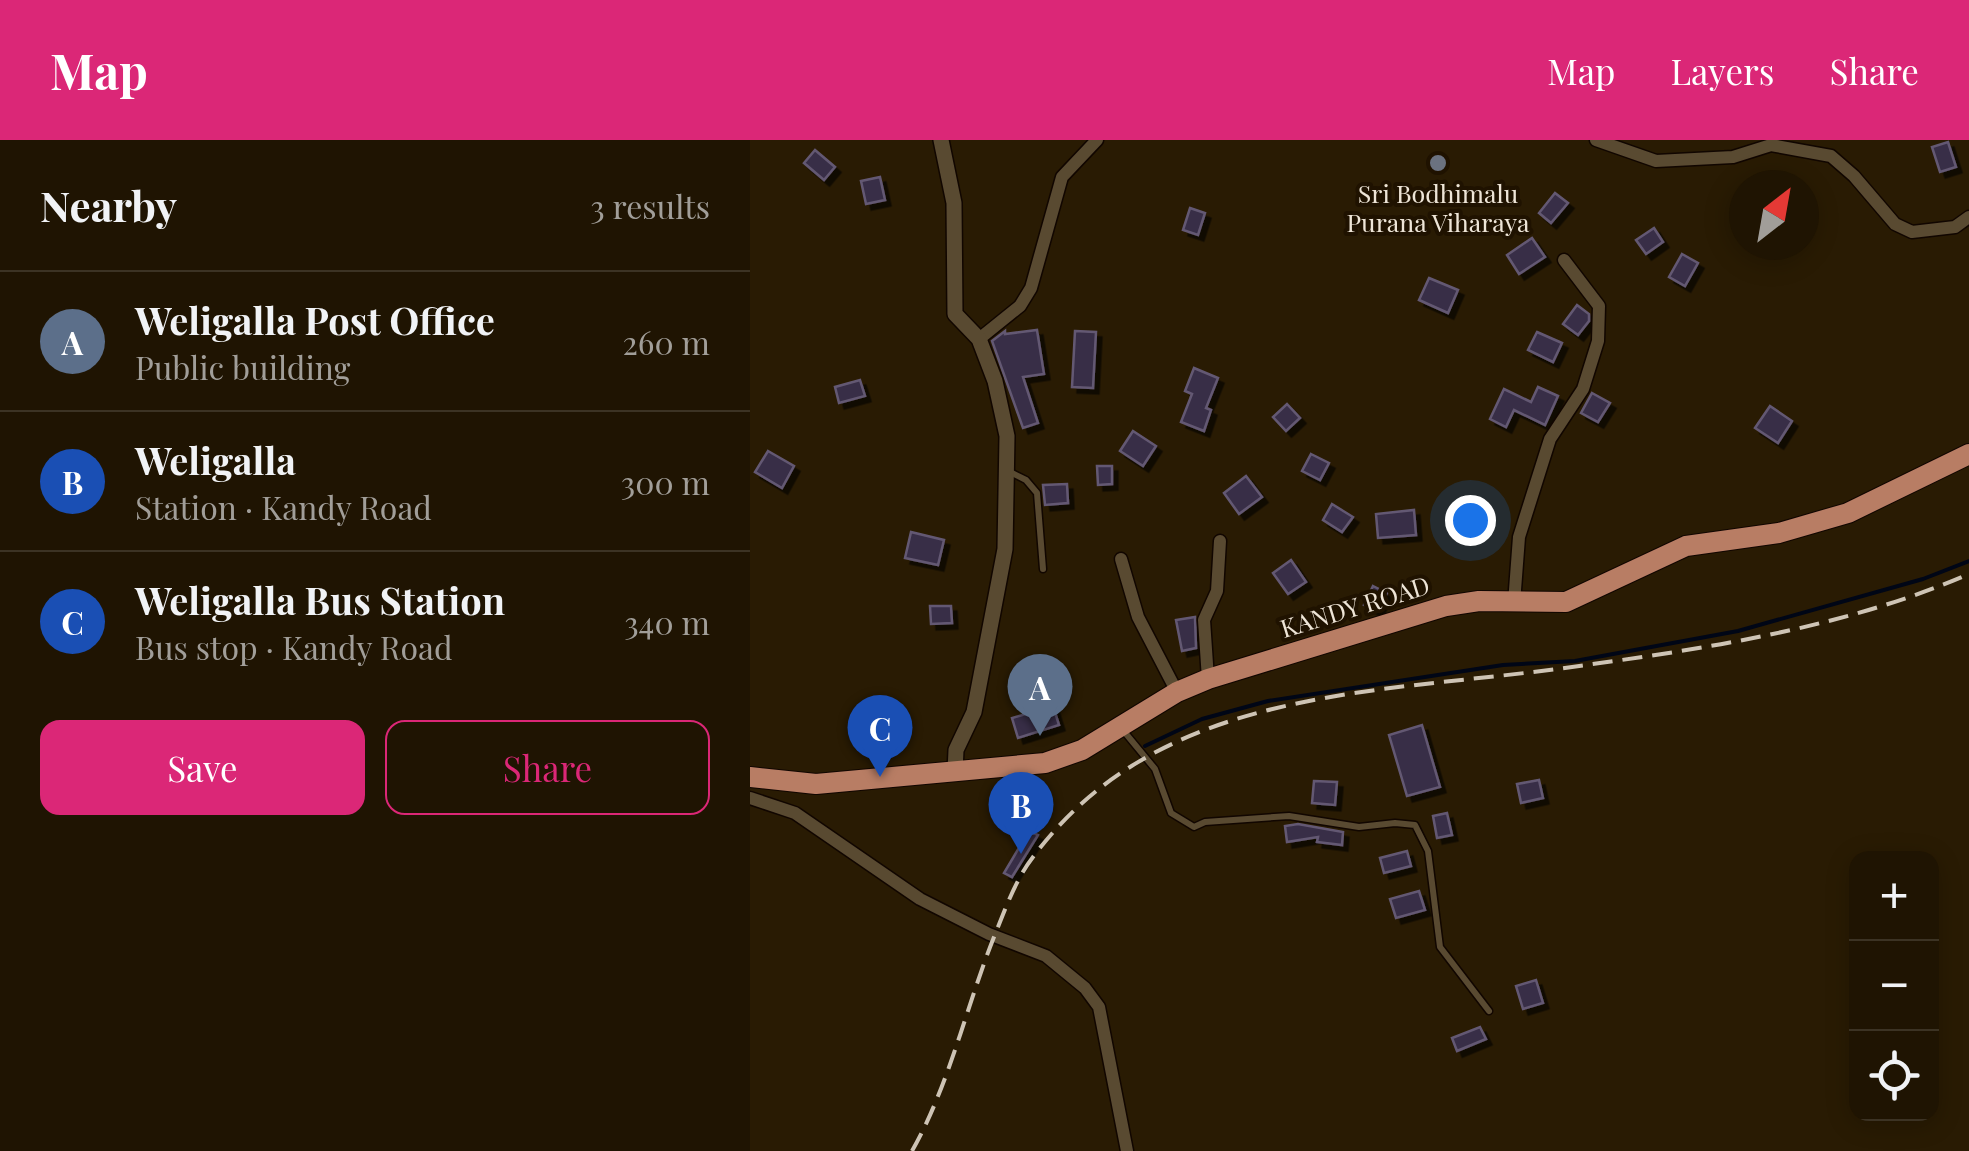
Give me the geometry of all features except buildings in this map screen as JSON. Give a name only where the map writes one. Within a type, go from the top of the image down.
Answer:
[{"type":"highway","name":"KANDY ROAD","points":[[750,777],[816,784],[1045,763],[1082,750],[1177,692],[1208,679],[1446,606],[1479,601],[1566,602],[1686,546],[1779,533],[1829,520],[1969,454]]},
{"type":"street","points":[[941,140],[954,203],[956,314],[978,339],[996,380],[1007,436],[1005,549],[974,712],[954,758],[955,772]]},
{"type":"street","points":[[978,339],[1020,306],[1031,288],[1062,177],[1097,140]]},
{"type":"street","points":[[1596,140],[1656,161],[1733,158],[1770,144],[1831,156],[1896,224],[1912,232],[1955,226],[1969,217]]},
{"type":"street","points":[[1514,603],[1519,537],[1550,439],[1582,390],[1598,340],[1600,306],[1564,260]]},
{"type":"street","points":[[1208,679],[1204,620],[1217,591],[1220,541]]},
{"type":"street","points":[[1121,559],[1138,616],[1177,692]]},
{"type":"street","points":[[750,798],[796,814],[920,899],[988,934],[1046,956],[1085,988],[1099,1007],[1128,1151]]},
{"type":"lane","points":[[1005,469],[1026,480],[1037,492],[1043,569]]},
{"type":"lane","points":[[1121,728],[1155,769],[1170,813],[1194,827],[1205,822],[1289,816],[1358,827],[1395,823],[1415,826],[1428,851],[1440,946],[1489,1011]]},
{"type":"waterway","points":[[1145,746],[1202,719],[1268,701],[1503,665],[1575,661],[1738,631],[1923,579],[1969,561]]},
{"type":"railway","points":[[912,1151],[937,1098],[1021,874],[1084,802],[1141,760],[1204,730],[1271,709],[1341,695],[1609,662],[1766,635],[1869,610],[1969,574]]},
{"type":"place","name":"Sri Bodhimalu Purana Viharaya","points":[[1438,163]]},
{"type":"place","name":"Weligalla Post Office","points":[[1040,736]]},
{"type":"place","name":"Weligalla Bus Station","points":[[880,777]]},
{"type":"place","name":"Weligalla","points":[[1021,854]]}]
